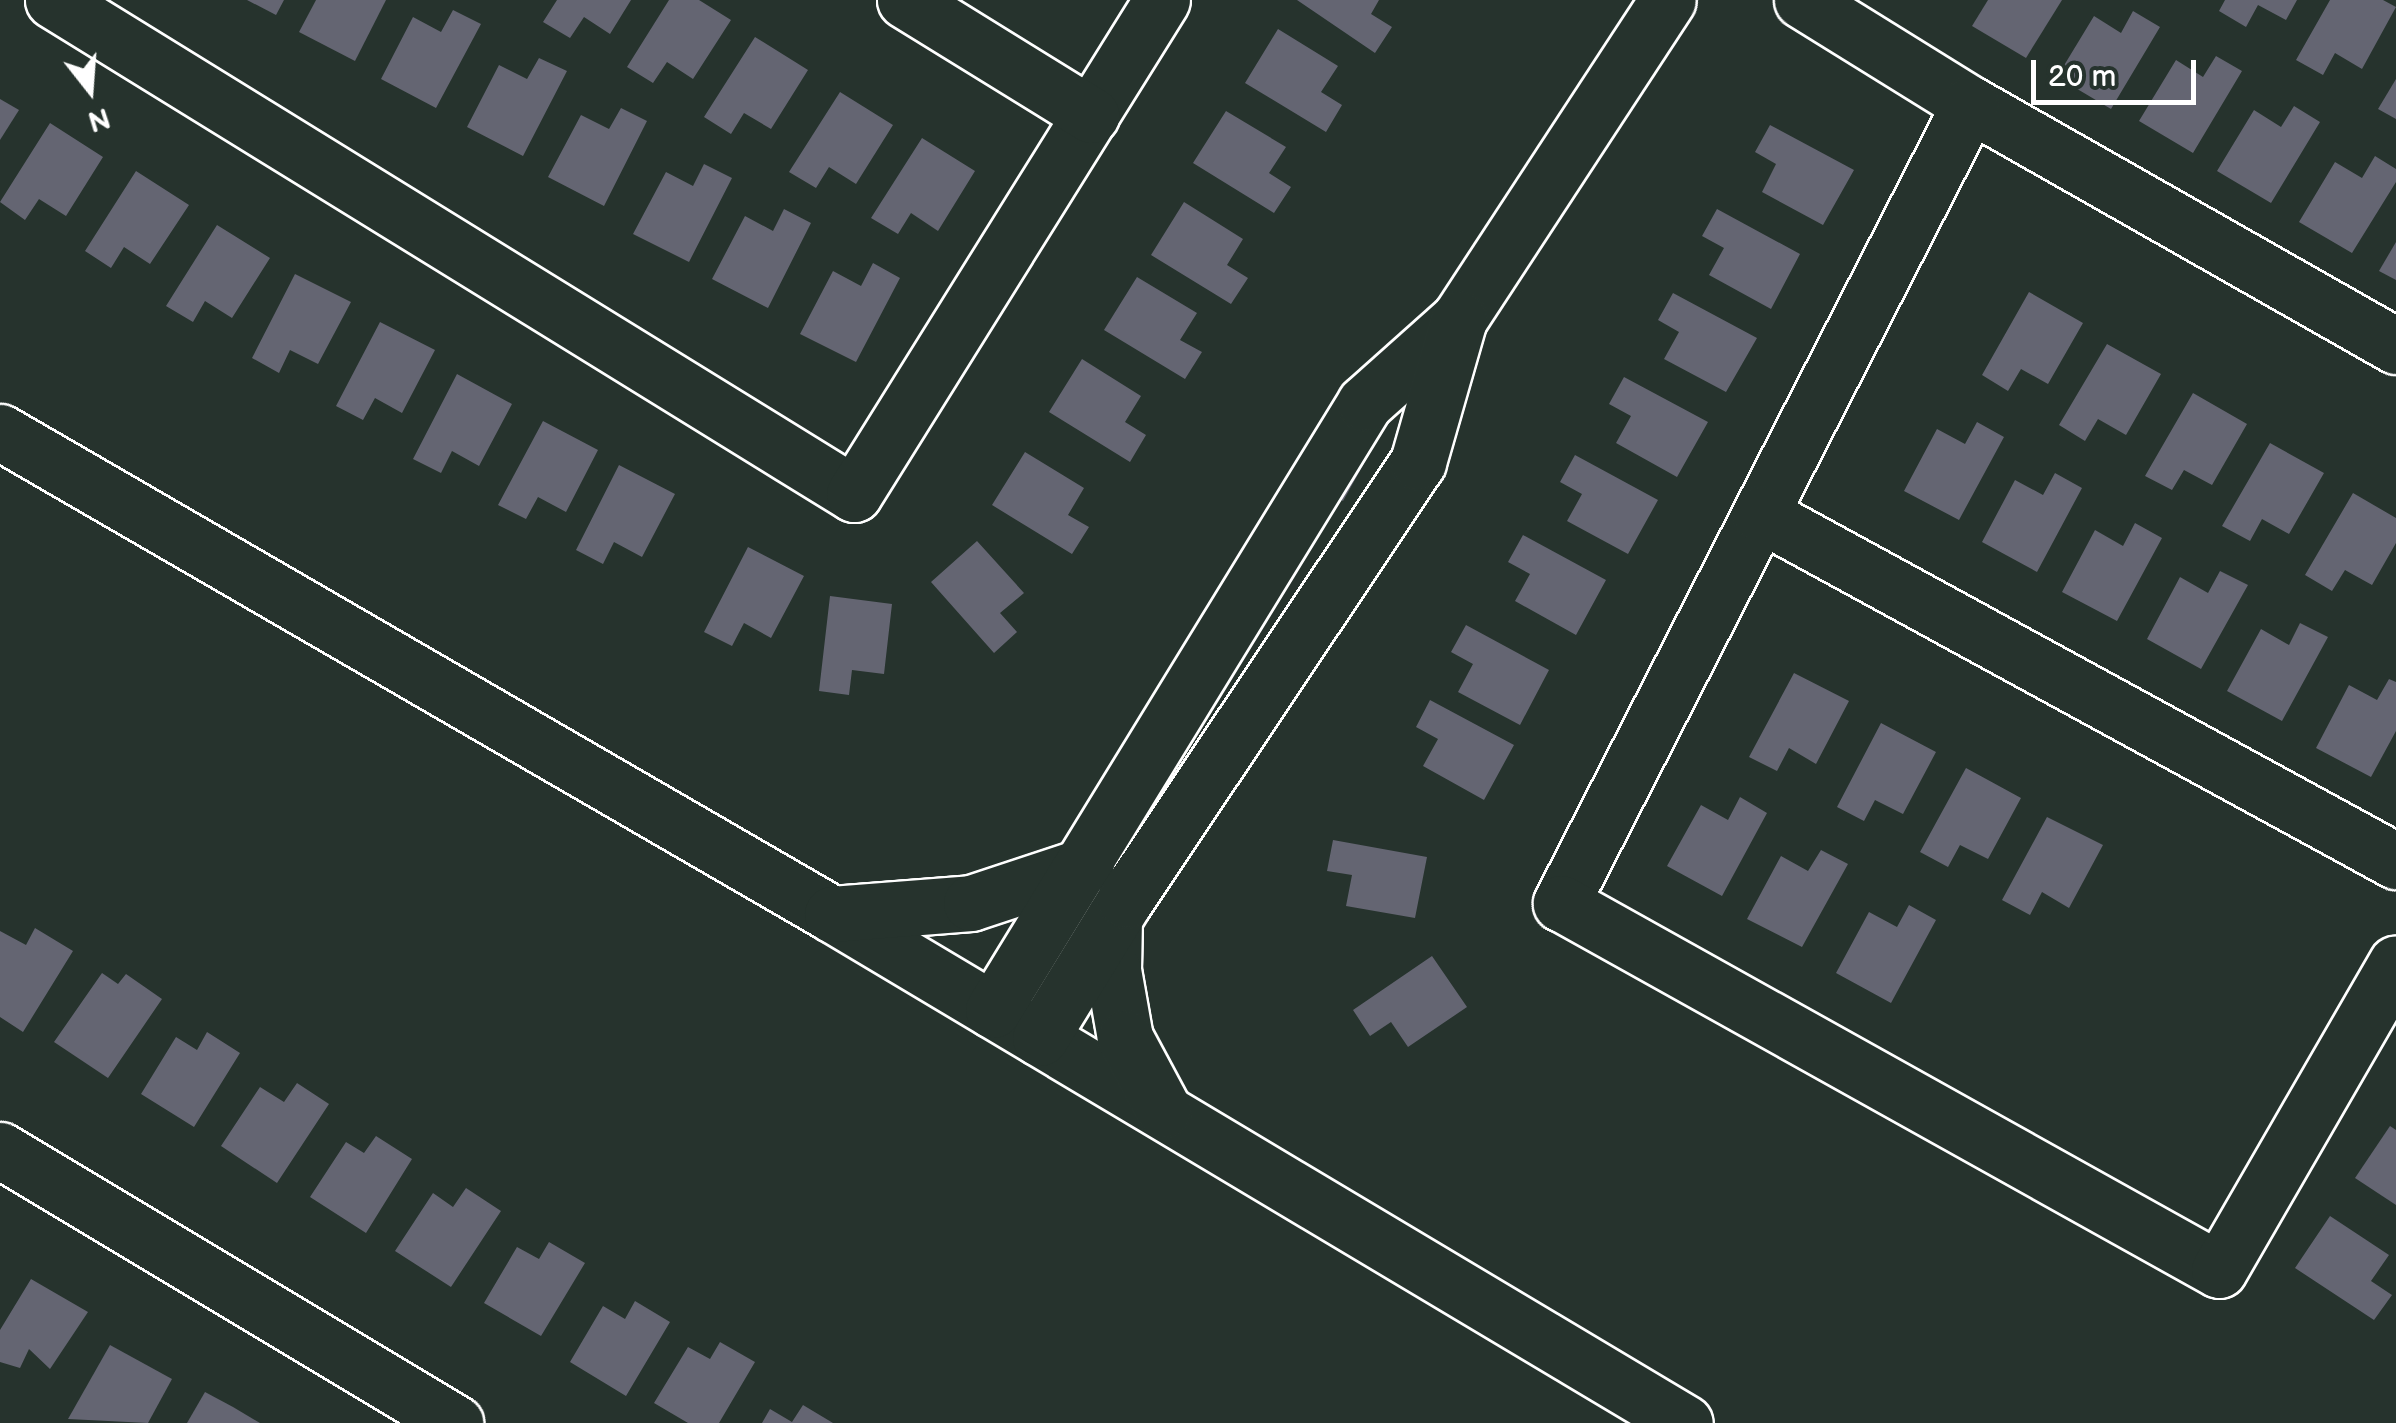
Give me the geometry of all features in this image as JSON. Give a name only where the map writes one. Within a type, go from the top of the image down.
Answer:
[{"type":"street","points":[[53,0],[854,494],[1162,0]]},
{"type":"street","points":[[905,0],[1091,115]]},
{"type":"street","points":[[993,1010],[1086,866],[1365,403],[1460,319],[1668,0]]},
{"type":"street","points":[[1802,0],[1970,104],[2396,346]]},
{"type":"street","points":[[1970,104],[1561,904],[2219,1270],[2396,964]]},
{"type":"street","points":[[1040,1038],[1114,918],[1418,462],[1460,319]]},
{"type":"street","points":[[0,432],[832,914],[1685,1423]]},
{"type":"street","points":[[1760,514],[2396,861]]},
{"type":"street","points":[[832,914],[971,903],[1086,866]]},
{"type":"street","points":[[1114,918],[1113,970],[1125,1038],[1164,1111]]},
{"type":"street","points":[[0,1150],[454,1423]]},
{"type":"building","points":[[247,0],[284,0],[276,15]]},
{"type":"building","points":[[316,0],[386,0],[355,61],[299,32]]},
{"type":"building","points":[[557,0],[631,0],[610,34],[584,17],[570,38],[543,22]]},
{"type":"building","points":[[669,0],[699,0],[731,20],[693,79],[667,62],[653,83],[627,67]]},
{"type":"building","points":[[1297,0],[1379,0],[1371,14],[1392,27],[1375,53]]},
{"type":"building","points":[[1988,0],[2062,0],[2026,58],[1972,26]]},
{"type":"building","points":[[2225,0],[2297,0],[2286,20],[2258,5],[2246,27],[2219,11]]},
{"type":"building","points":[[2330,0],[2383,0],[2396,7],[2362,69],[2335,53],[2323,75],[2296,60]]},
{"type":"building","points":[[453,10],[481,24],[436,108],[381,79],[413,17],[441,32]]},
{"type":"building","points":[[2133,11],[2160,27],[2111,109],[2057,77],[2094,16],[2121,33]]},
{"type":"building","points":[[1278,29],[1338,66],[1321,92],[1342,105],[1326,132],[1245,83]]},
{"type":"building","points":[[755,37],[808,70],[771,129],[744,113],[731,134],[704,117]]},
{"type":"building","points":[[2216,56],[2242,71],[2193,153],[2139,121],[2176,60],[2203,77]]},
{"type":"building","points":[[539,58],[567,71],[523,156],[467,127],[499,65],[527,79]]},
{"type":"building","points":[[2396,79],[2396,119],[2378,109]]},
{"type":"building","points":[[840,92],[893,125],[856,184],[829,167],[816,188],[789,172]]},
{"type":"building","points":[[0,99],[19,110],[0,140]]},
{"type":"building","points":[[2294,106],[2320,122],[2271,203],[2217,171],[2254,110],[2281,127]]},
{"type":"building","points":[[621,108],[647,121],[604,206],[548,177],[581,115],[609,129]]},
{"type":"building","points":[[1226,111],[1286,147],[1269,173],[1291,187],[1274,213],[1193,163]]},
{"type":"building","points":[[50,123],[103,157],[66,216],[39,199],[25,220],[0,202]]},
{"type":"building","points":[[1770,125],[1854,170],[1823,225],[1762,192],[1776,164],[1755,152]]},
{"type":"building","points":[[922,138],[975,171],[938,231],[911,213],[898,234],[871,218]]},
{"type":"building","points":[[2375,156],[2396,169],[2396,182],[2352,253],[2299,222],[2335,162],[2362,178]]},
{"type":"building","points":[[704,164],[732,178],[689,262],[633,234],[666,172],[693,186]]},
{"type":"building","points":[[136,171],[189,205],[150,264],[124,247],[111,268],[85,251]]},
{"type":"building","points":[[1184,202],[1243,239],[1227,265],[1248,278],[1231,304],[1151,255]]},
{"type":"building","points":[[784,209],[811,223],[768,308],[712,279],[745,216],[773,231]]},
{"type":"building","points":[[1717,209],[1800,254],[1771,309],[1709,275],[1724,248],[1702,236]]},
{"type":"building","points":[[217,225],[270,258],[232,318],[205,301],[193,322],[166,306]]},
{"type":"building","points":[[2396,242],[2396,280],[2379,271]]},
{"type":"building","points":[[873,263],[900,278],[856,362],[800,334],[833,271],[861,286]]},
{"type":"building","points":[[295,274],[351,302],[318,364],[290,350],[279,373],[252,358]]},
{"type":"building","points":[[1137,277],[1197,313],[1180,340],[1202,352],[1185,379],[1104,330]]},
{"type":"building","points":[[2029,292],[2083,323],[2048,384],[2021,369],[2008,391],[1982,375]]},
{"type":"building","points":[[1673,293],[1757,338],[1726,392],[1664,359],[1679,332],[1658,320]]},
{"type":"building","points":[[380,322],[435,350],[402,413],[375,398],[363,420],[336,406]]},
{"type":"building","points":[[2107,344],[2161,374],[2126,435],[2098,419],[2085,441],[2059,425]]},
{"type":"building","points":[[1082,359],[1141,396],[1125,422],[1146,435],[1130,462],[1049,412]]},
{"type":"building","points":[[457,374],[512,404],[479,466],[452,451],[441,473],[413,459]]},
{"type":"building","points":[[1624,377],[1708,422],[1677,477],[1616,443],[1631,416],[1609,404]]},
{"type":"building","points":[[2193,393],[2247,424],[2212,485],[2184,470],[2172,490],[2145,476]]},
{"type":"building","points":[[543,421],[598,450],[566,512],[538,497],[526,519],[498,505]]},
{"type":"building","points":[[1977,422],[2004,437],[1959,520],[1904,491],[1937,429],[1965,444]]},
{"type":"building","points":[[1355,431],[1376,442],[1343,501],[1323,490]]},
{"type":"building","points":[[2270,443],[2324,473],[2289,534],[2262,519],[2250,541],[2222,526]]},
{"type":"building","points":[[1025,452],[1084,488],[1068,515],[1089,527],[1072,554],[992,505]]},
{"type":"building","points":[[1575,455],[1658,500],[1628,554],[1567,521],[1582,494],[1560,482]]},
{"type":"building","points":[[619,465],[675,494],[642,557],[614,542],[603,564],[576,550]]},
{"type":"building","points":[[2055,473],[2082,488],[2037,572],[1982,542],[2015,480],[2043,495]]},
{"type":"building","points":[[2353,493],[2396,518],[2396,543],[2372,585],[2345,570],[2332,591],[2305,575]]},
{"type":"building","points":[[2135,523],[2162,538],[2117,621],[2062,592],[2095,530],[2123,546]]},
{"type":"building","points":[[1523,535],[1606,580],[1576,635],[1515,601],[1530,574],[1508,562]]},
{"type":"building","points":[[977,541],[1024,593],[1000,613],[1017,632],[994,653],[931,582]]},
{"type":"building","points":[[748,547],[804,576],[771,638],[744,623],[732,646],[704,632]]},
{"type":"building","points":[[2220,571],[2248,585],[2201,669],[2147,639],[2180,577],[2208,593]]},
{"type":"building","points":[[830,596],[892,604],[884,674],[852,670],[849,695],[819,691]]},
{"type":"building","points":[[2300,623],[2328,637],[2282,721],[2227,691],[2261,629],[2289,645]]},
{"type":"building","points":[[1466,625],[1549,670],[1520,725],[1458,692],[1473,664],[1451,652]]},
{"type":"building","points":[[1794,673],[1849,701],[1816,764],[1789,748],[1777,771],[1749,757]]},
{"type":"building","points":[[2389,679],[2396,682],[2396,731],[2371,777],[2316,748],[2349,685],[2377,700]]},
{"type":"building","points":[[1430,700],[1514,745],[1484,800],[1423,766],[1438,739],[1416,727]]},
{"type":"building","points":[[1881,723],[1936,752],[1903,814],[1875,800],[1864,821],[1837,807]]},
{"type":"building","points":[[1966,768],[2021,798],[1988,859],[1960,845],[1948,867],[1920,852]]},
{"type":"building","points":[[1740,797],[1767,813],[1722,896],[1667,866],[1701,805],[1728,820]]},
{"type":"building","points":[[2047,817],[2103,845],[2069,908],[2042,892],[2030,915],[2002,900]]},
{"type":"building","points":[[1333,840],[1427,857],[1415,918],[1346,906],[1352,875],[1327,871]]},
{"type":"building","points":[[1821,850],[1848,864],[1802,947],[1747,919],[1781,856],[1808,871]]},
{"type":"building","points":[[1909,905],[1936,920],[1891,1003],[1836,973],[1869,912],[1897,927]]},
{"type":"building","points":[[35,928],[73,951],[23,1032],[0,1017],[0,931],[26,945]]},
{"type":"building","points":[[1432,956],[1467,1007],[1408,1047],[1391,1022],[1370,1036],[1353,1010]]},
{"type":"building","points":[[102,973],[118,984],[126,974],[162,999],[108,1078],[54,1042]]},
{"type":"building","points":[[207,1032],[240,1053],[194,1127],[141,1094],[176,1037],[197,1050]]},
{"type":"building","points":[[297,1083],[329,1104],[277,1183],[221,1146],[260,1087],[284,1102]]},
{"type":"building","points":[[2390,1126],[2396,1130],[2396,1205],[2355,1178]]},
{"type":"building","points":[[376,1136],[412,1159],[366,1233],[310,1197],[346,1142],[364,1153]]},
{"type":"building","points":[[466,1188],[501,1211],[451,1287],[395,1251],[433,1193],[453,1207]]},
{"type":"building","points":[[2330,1216],[2389,1255],[2371,1281],[2392,1295],[2374,1320],[2295,1268]]},
{"type":"building","points":[[549,1242],[585,1263],[541,1336],[484,1303],[517,1247],[539,1259]]},
{"type":"building","points":[[31,1279],[88,1312],[50,1369],[29,1349],[20,1368],[0,1362],[0,1330]]},
{"type":"building","points":[[635,1301],[670,1322],[626,1396],[570,1362],[603,1306],[625,1319]]},
{"type":"building","points":[[720,1342],[755,1362],[719,1423],[688,1423],[654,1403],[688,1347],[710,1359]]},
{"type":"building","points":[[110,1345],[172,1379],[148,1423],[68,1419]]},
{"type":"building","points":[[205,1392],[233,1407],[260,1423],[187,1423]]},
{"type":"building","points":[[803,1405],[833,1423],[762,1423],[770,1409],[792,1422]]}]
